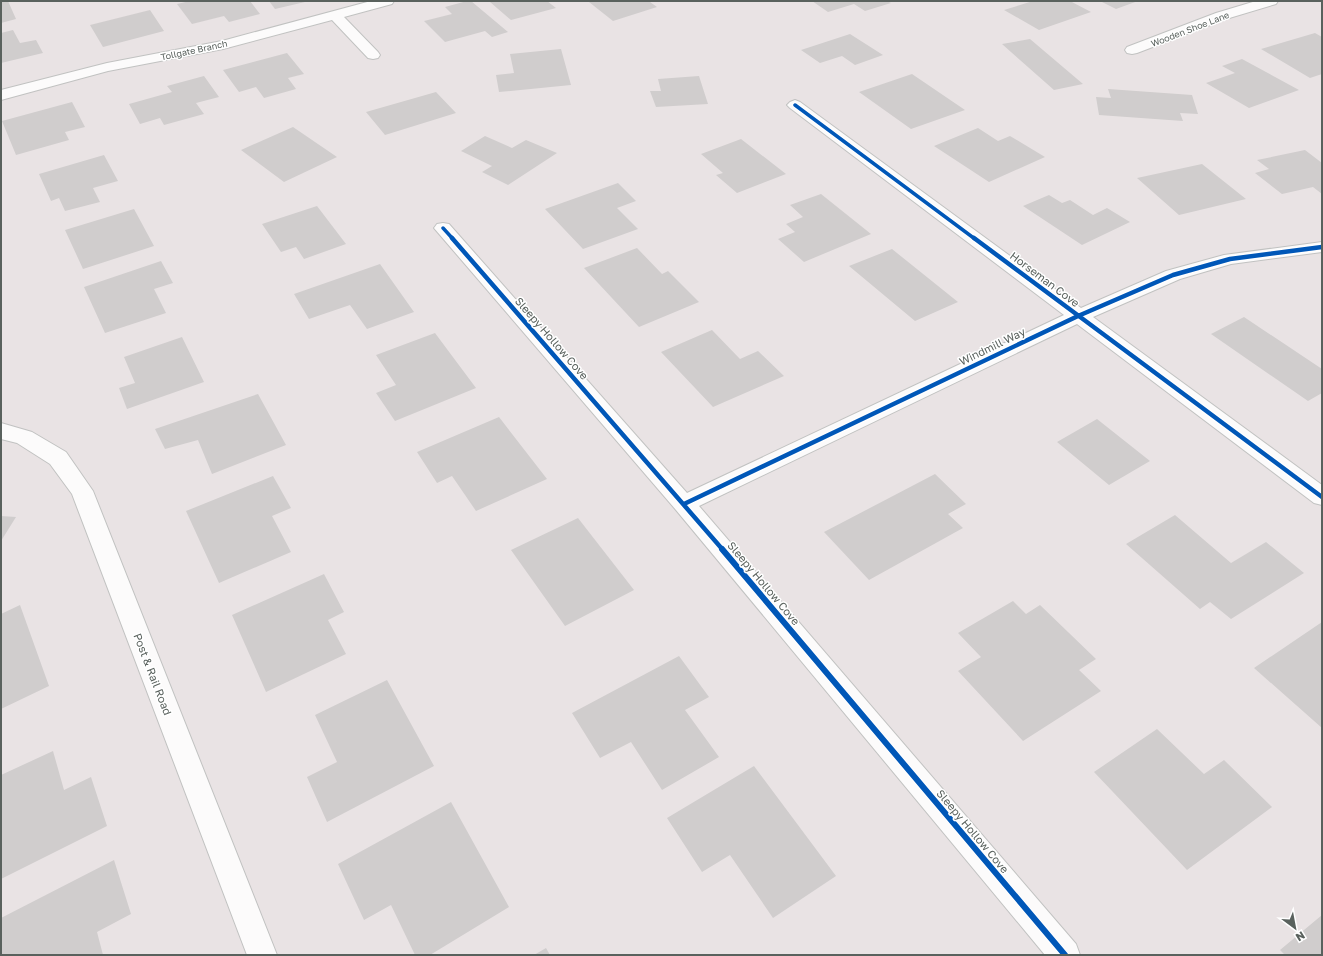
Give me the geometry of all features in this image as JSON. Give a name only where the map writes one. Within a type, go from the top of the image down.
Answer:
[{"type":"street","name":"Tollgate Branch","points":[[1,95],[107,67],[223,45],[387,1]]},
{"type":"street","name":"Wooden Shoe Lane","points":[[1132,50],[1221,16],[1271,1]]},
{"type":"street","points":[[335,15],[373,55]]},
{"type":"street","name":"Horseman Cove","points":[[795,105],[1322,497]]},
{"type":"street","name":"Sleepy Hollow Cove","points":[[443,228],[684,504],[1065,955]]},
{"type":"street","name":"Windmill Way","points":[[684,504],[1078,316],[1173,275],[1230,259],[1322,247]]},
{"type":"street","name":"Post & Rail Road","points":[[1,431],[24,437],[58,458],[82,490],[262,955]]},
{"type":"building","points":[[1,1],[8,1],[16,19],[1,23]]},
{"type":"building","points":[[190,1],[250,1],[260,14],[229,22],[224,16],[192,24],[177,4]]},
{"type":"building","points":[[269,1],[305,1],[305,2],[275,9]]},
{"type":"building","points":[[471,1],[508,32],[492,37],[485,31],[445,42],[424,21],[452,14],[445,7]]},
{"type":"building","points":[[547,1],[556,8],[511,20],[490,2]]},
{"type":"building","points":[[653,1],[650,2],[657,7],[613,21],[589,2]]},
{"type":"building","points":[[812,1],[887,1],[891,3],[865,11],[854,4],[828,12]]},
{"type":"building","points":[[1033,1],[1070,1],[1091,12],[1039,30],[1004,10]]},
{"type":"building","points":[[1100,1],[1138,1],[1116,9]]},
{"type":"building","points":[[150,10],[164,31],[103,47],[90,25]]},
{"type":"building","points":[[13,30],[20,43],[36,40],[43,53],[1,63],[1,33]]},
{"type":"building","points":[[1315,33],[1322,37],[1322,74],[1310,78],[1261,49]]},
{"type":"building","points":[[850,34],[883,55],[855,65],[842,56],[820,63],[801,50]]},
{"type":"building","points":[[1030,39],[1083,84],[1054,90],[1002,44]]},
{"type":"building","points":[[561,49],[571,85],[499,92],[496,75],[514,73],[510,54]]},
{"type":"building","points":[[287,53],[304,74],[288,78],[296,89],[264,98],[256,87],[239,92],[223,70]]},
{"type":"building","points":[[1242,59],[1299,90],[1249,108],[1206,83],[1235,73],[1222,66]]},
{"type":"building","points":[[912,74],[965,110],[911,129],[859,92]]},
{"type":"building","points":[[204,76],[219,97],[196,103],[204,114],[164,125],[160,118],[140,124],[129,104],[172,92],[167,86]]},
{"type":"building","points":[[699,76],[708,104],[656,107],[650,91],[661,91],[658,79]]},
{"type":"building","points":[[1108,89],[1192,95],[1198,114],[1180,113],[1183,121],[1099,115],[1096,97],[1111,98]]},
{"type":"building","points":[[436,92],[456,113],[385,135],[366,112]]},
{"type":"building","points":[[72,102],[85,127],[65,132],[69,140],[16,155],[2,121]]},
{"type":"building","points":[[293,127],[337,157],[284,182],[241,150]]},
{"type":"building","points":[[978,128],[998,141],[1010,136],[1045,157],[989,182],[934,146]]},
{"type":"building","points":[[485,136],[512,148],[526,140],[557,153],[508,185],[482,172],[492,166],[461,151]]},
{"type":"building","points":[[741,139],[786,174],[737,193],[716,175],[723,173],[701,154]]},
{"type":"building","points":[[1305,150],[1322,163],[1322,194],[1313,187],[1282,194],[1255,173],[1269,169],[1257,160]]},
{"type":"building","points":[[104,155],[118,181],[93,188],[100,202],[65,211],[59,198],[51,201],[39,174]]},
{"type":"building","points":[[1202,164],[1246,199],[1179,215],[1137,178]]},
{"type":"building","points":[[618,183],[636,201],[617,208],[638,229],[583,249],[545,209]]},
{"type":"building","points":[[821,194],[871,234],[804,262],[778,239],[795,232],[786,224],[803,217],[790,205]]},
{"type":"building","points":[[1049,195],[1062,203],[1070,200],[1093,215],[1107,208],[1130,222],[1082,245],[1023,206]]},
{"type":"building","points":[[317,206],[346,244],[304,259],[296,247],[281,252],[262,224]]},
{"type":"building","points":[[134,209],[154,246],[83,269],[65,230]]},
{"type":"building","points":[[637,248],[662,274],[668,271],[699,302],[639,327],[584,268]]},
{"type":"building","points":[[892,249],[958,302],[915,321],[849,266]]},
{"type":"building","points":[[161,261],[173,283],[154,289],[166,313],[105,333],[84,287]]},
{"type":"building","points":[[380,264],[414,312],[367,329],[350,305],[309,319],[294,294]]},
{"type":"building","points":[[1244,317],[1322,369],[1322,393],[1308,401],[1211,334]]},
{"type":"building","points":[[712,330],[740,359],[758,351],[784,376],[713,407],[661,352]]},
{"type":"building","points":[[435,333],[476,388],[395,421],[376,393],[396,385],[376,355]]},
{"type":"building","points":[[182,337],[204,382],[127,409],[119,388],[135,383],[124,357]]},
{"type":"building","points":[[258,394],[286,445],[212,474],[198,440],[165,449],[155,429]]},
{"type":"building","points":[[499,417],[547,479],[476,511],[452,476],[437,483],[417,452]]},
{"type":"building","points":[[1097,419],[1150,461],[1109,485],[1057,442]]},
{"type":"building","points":[[935,474],[966,504],[948,514],[963,528],[869,580],[824,532]]},
{"type":"building","points":[[273,476],[291,508],[272,516],[291,552],[219,583],[186,511]]},
{"type":"building","points":[[1175,515],[1231,563],[1266,542],[1304,573],[1231,619],[1210,602],[1200,609],[1126,544]]},
{"type":"building","points":[[1,516],[16,517],[1,541]]},
{"type":"building","points":[[578,518],[634,590],[565,626],[511,550]]},
{"type":"building","points":[[324,574],[344,612],[328,620],[346,654],[266,692],[232,615]]},
{"type":"building","points":[[1013,601],[1026,614],[1040,605],[1096,659],[1079,670],[1101,691],[1023,741],[958,671],[981,657],[958,633]]},
{"type":"building","points":[[20,605],[49,686],[1,709],[1,614]]},
{"type":"building","points":[[1322,622],[1322,728],[1254,668]]},
{"type":"building","points":[[679,656],[709,697],[685,710],[719,757],[662,790],[631,742],[600,758],[572,713]]},
{"type":"building","points":[[387,680],[434,766],[327,822],[307,777],[337,762],[315,715]]},
{"type":"building","points":[[1157,729],[1204,774],[1224,760],[1272,807],[1187,870],[1094,772]]},
{"type":"building","points":[[53,751],[64,790],[91,777],[107,826],[1,879],[1,775]]},
{"type":"building","points":[[754,766],[836,876],[773,918],[730,855],[702,872],[667,818]]},
{"type":"building","points":[[451,802],[509,907],[430,955],[415,955],[391,905],[364,920],[338,864]]},
{"type":"building","points":[[114,860],[131,914],[97,932],[103,955],[1,955],[1,918]]},
{"type":"building","points":[[1322,915],[1322,955],[1285,955],[1280,950]]},
{"type":"building","points":[[546,948],[550,955],[534,955]]},
{"type":"cycle path","points":[[795,105],[1322,497]]},
{"type":"cycle path","points":[[443,228],[684,504],[1065,955]]},
{"type":"cycle path","points":[[684,504],[1078,316],[1173,275],[1230,259],[1322,247]]}]
